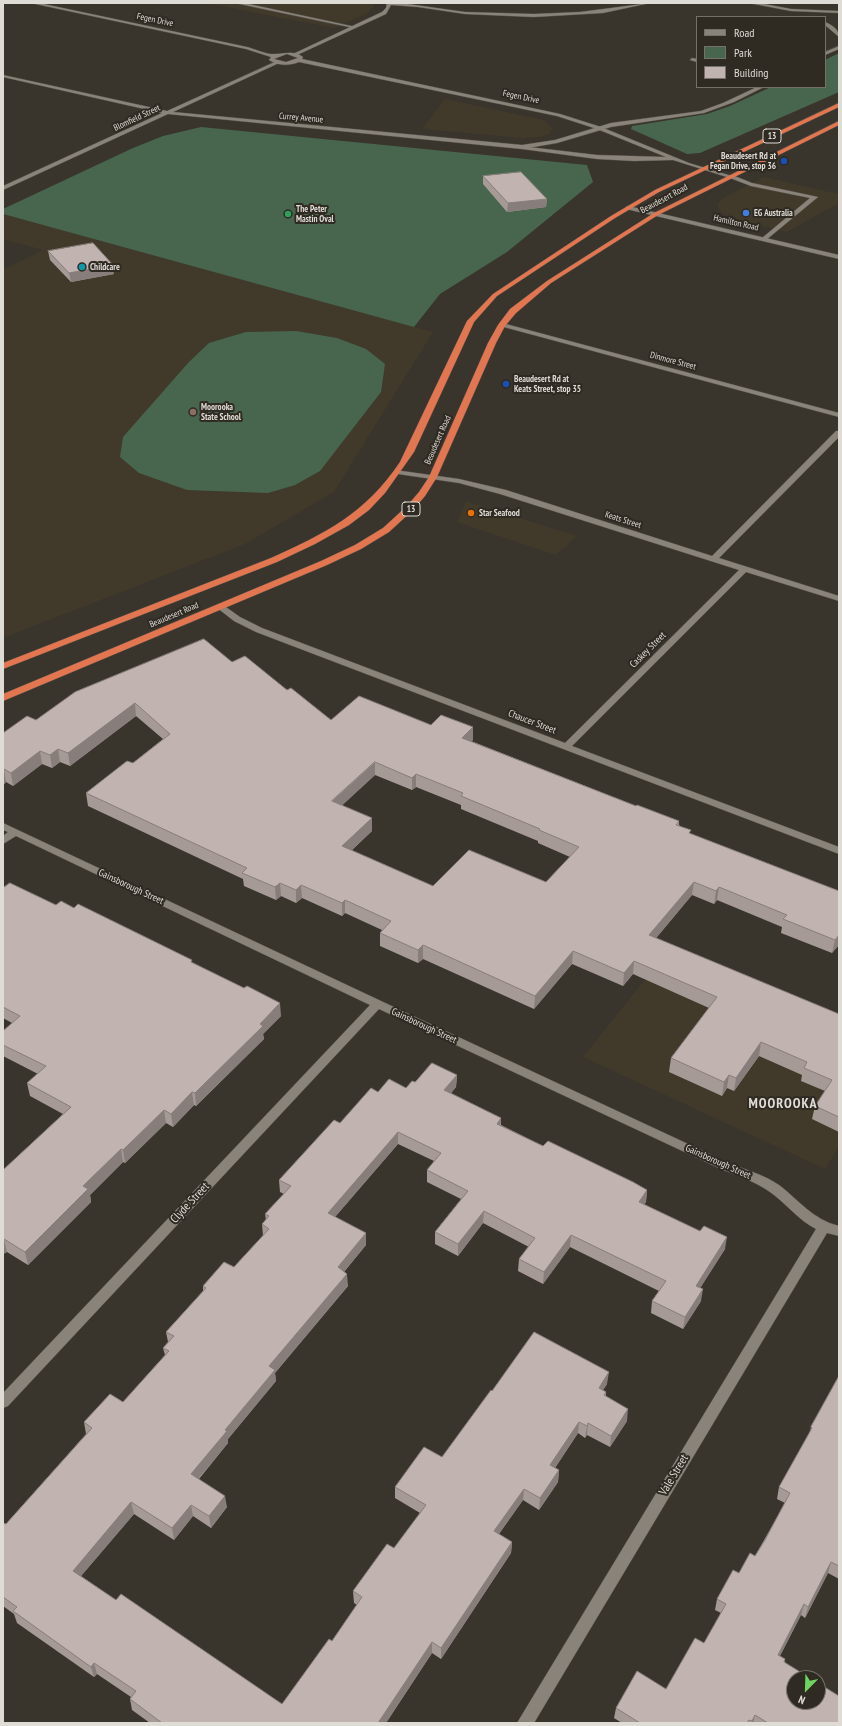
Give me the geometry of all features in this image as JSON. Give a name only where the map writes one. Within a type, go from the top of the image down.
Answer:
[{"type":"highway","name":"Beaudesert Road","points":[[3,666],[236,574],[323,537],[347,523],[368,507],[384,491],[398,472],[410,452],[461,339],[480,309],[495,295],[520,277],[657,191],[839,105]]},
{"type":"highway","name":"Beaudesert Road","points":[[3,698],[220,607],[368,542],[390,528],[408,512],[423,494],[433,477],[492,343],[502,325],[513,311],[550,282],[656,214],[839,123]]},
{"type":"street","name":"Fegen Drive","points":[[33,3],[247,48],[274,56]]},
{"type":"street","points":[[237,3],[354,27]]},
{"type":"street","points":[[277,62],[272,59],[274,56],[281,54],[295,54],[354,27],[384,13],[388,8],[389,3],[463,12],[536,16],[597,12],[648,3]]},
{"type":"street","points":[[751,3],[791,10],[839,12]]},
{"type":"street","points":[[791,10],[808,16]]},
{"type":"street","points":[[826,24],[834,29],[839,36]]},
{"type":"street","points":[[826,54],[839,47]]},
{"type":"street","points":[[295,54],[300,57],[299,60]]},
{"type":"street","name":"Fegen Drive","points":[[277,62],[287,63],[299,60],[533,109],[599,128],[674,159],[732,176],[751,184],[815,197],[764,239]]},
{"type":"street","name":"Blomfield Street","points":[[3,188],[277,62]]},
{"type":"street","name":"Currey Avenue","points":[[3,76],[166,113],[522,147],[552,143],[599,128]]},
{"type":"street","points":[[599,128],[620,123],[674,118],[703,112],[726,104],[758,88]]},
{"type":"street","points":[[522,147],[545,151],[641,160],[674,159]]},
{"type":"street","name":"Hamilton Road","points":[[628,208],[839,257]]},
{"type":"street","name":"Dinmore Street","points":[[502,325],[839,415]]},
{"type":"street","points":[[713,559],[839,433]]},
{"type":"street","name":"Keats Street","points":[[398,472],[463,482],[497,490],[839,600]]},
{"type":"street","name":"Caskey Street","points":[[566,747],[744,569]]},
{"type":"street","name":"Chaucer Street","points":[[220,607],[237,619],[259,630],[839,851]]},
{"type":"street","name":"Gainsborough Street","points":[[3,826],[377,1004],[766,1183],[776,1190],[804,1216],[823,1228],[839,1232]]},
{"type":"street","points":[[3,841],[15,832]]},
{"type":"street","name":"Clyde Street","points":[[3,1402],[377,1004]]},
{"type":"street","name":"Vale Street","points":[[525,1723],[823,1228]]},
{"type":"shaded area","points":[[207,3],[373,3],[373,8],[366,14],[334,28]]},
{"type":"shaded area","points":[[445,99],[544,120],[552,129],[549,134],[541,137],[521,138],[422,129]]},
{"type":"shaded area","points":[[764,177],[839,194],[839,203],[787,232],[734,219],[722,214],[717,205],[723,198]]},
{"type":"shaded area","name":"Moorooka State School","points":[[3,214],[433,332],[334,492],[245,544],[3,638],[3,270],[43,250],[3,239]]},
{"type":"shaded area","points":[[466,501],[577,536],[556,555],[457,522]]},
{"type":"shaded area","points":[[672,946],[839,1017],[839,1147],[825,1169],[583,1057]]},
{"type":"green space","points":[[839,53],[839,92],[700,153],[687,154],[631,129],[632,126],[707,114],[730,106],[769,88],[826,88],[826,60]]},
{"type":"green space","points":[[201,127],[587,165],[593,182],[507,252],[440,294],[414,327],[3,214],[3,209],[133,148],[163,136]]},
{"type":"green space","points":[[296,331],[337,338],[366,349],[385,364],[381,392],[320,471],[295,485],[268,493],[187,490],[139,473],[120,457],[123,437],[189,362],[209,343],[246,332]]},
{"type":"building","points":[[521,172],[547,199],[508,203],[483,176]]},
{"type":"building","points":[[93,243],[113,265],[69,273],[48,251]]},
{"type":"building","points":[[204,639],[232,662],[245,656],[287,690],[291,688],[331,720],[359,696],[431,725],[441,715],[473,727],[462,738],[636,806],[637,805],[679,821],[676,825],[691,830],[689,833],[839,891],[839,935],[835,940],[783,919],[787,915],[719,887],[716,891],[694,882],[649,935],[839,1014],[839,1117],[815,1106],[832,1080],[804,1068],[807,1062],[761,1042],[736,1078],[729,1075],[724,1082],[671,1058],[717,997],[634,961],[624,973],[573,951],[535,996],[423,945],[418,950],[380,933],[391,921],[345,900],[342,903],[301,885],[296,890],[280,883],[275,887],[242,873],[247,868],[86,793],[127,761],[133,763],[170,734],[135,703],[68,753],[58,749],[50,755],[40,751],[11,773],[4,769],[3,770],[3,733],[27,716],[36,720],[75,692]],"holes":[[[375,762],[412,778],[416,774],[463,793],[461,796],[579,847],[546,882],[469,850],[433,886],[342,846],[372,818],[332,801]]]},
{"type":"building","points":[[10,883],[56,905],[61,901],[74,908],[78,904],[192,960],[191,962],[244,988],[247,986],[280,1003],[260,1024],[263,1026],[195,1093],[192,1092],[171,1114],[164,1110],[83,1186],[88,1189],[25,1252],[4,1239],[3,1240],[3,1170],[71,1107],[27,1083],[46,1066],[3,1045],[3,1031],[20,1016],[3,1007],[3,888]]},
{"type":"building","points":[[432,1063],[457,1075],[444,1090],[501,1118],[497,1124],[543,1146],[548,1141],[633,1182],[647,1190],[639,1202],[700,1231],[704,1226],[727,1237],[696,1286],[703,1289],[685,1317],[652,1301],[666,1281],[571,1235],[544,1272],[519,1259],[535,1238],[484,1211],[458,1244],[435,1232],[468,1191],[427,1170],[441,1153],[398,1132],[328,1213],[366,1233],[338,1267],[347,1274],[269,1366],[275,1370],[191,1474],[225,1496],[209,1516],[191,1505],[172,1528],[131,1502],[73,1571],[116,1600],[121,1594],[282,1704],[329,1639],[332,1641],[362,1597],[353,1591],[387,1544],[394,1548],[426,1505],[395,1487],[424,1447],[442,1457],[534,1332],[609,1372],[599,1388],[606,1392],[604,1395],[628,1409],[611,1436],[588,1423],[587,1426],[579,1422],[550,1465],[559,1470],[540,1498],[524,1489],[494,1531],[512,1542],[441,1648],[432,1642],[378,1723],[162,1723],[130,1699],[136,1691],[94,1663],[91,1667],[13,1611],[17,1607],[3,1597],[3,1523],[6,1524],[92,1428],[84,1422],[110,1394],[123,1402],[169,1351],[163,1348],[174,1336],[166,1332],[206,1288],[203,1286],[224,1262],[234,1267],[269,1229],[262,1224],[269,1216],[265,1214],[291,1186],[279,1180],[334,1120],[340,1123],[371,1088],[378,1092],[389,1079],[406,1088],[412,1081],[415,1082]]},
{"type":"building","points":[[839,1376],[839,1566],[831,1562],[808,1607],[804,1604],[778,1655],[785,1659],[784,1662],[797,1670],[786,1670],[786,1710],[826,1710],[826,1688],[839,1696],[839,1723],[768,1723],[755,1715],[752,1721],[749,1720],[747,1723],[640,1723],[616,1708],[637,1671],[666,1689],[695,1638],[704,1643],[726,1604],[717,1599],[733,1570],[739,1573],[750,1553],[755,1556],[790,1493],[779,1487],[812,1428],[811,1427]]},
{"type":"place","name":"Beaudesert Rd at Fegan Drive, stop 36","points":[[784,161]]},
{"type":"place","name":"EG Australia","points":[[746,213]]},
{"type":"place","name":"The Peter Mastin Oval","points":[[288,214]]},
{"type":"place","name":"Childcare","points":[[82,267]]},
{"type":"place","name":"Beaudesert Rd at Keats Street, stop 35","points":[[506,384]]},
{"type":"place","name":"Moorooka State School","points":[[193,412]]},
{"type":"place","name":"Star Seafood","points":[[471,513]]},
{"type":"district","name":"MOOROOKA","points":[[783,1104]]}]
